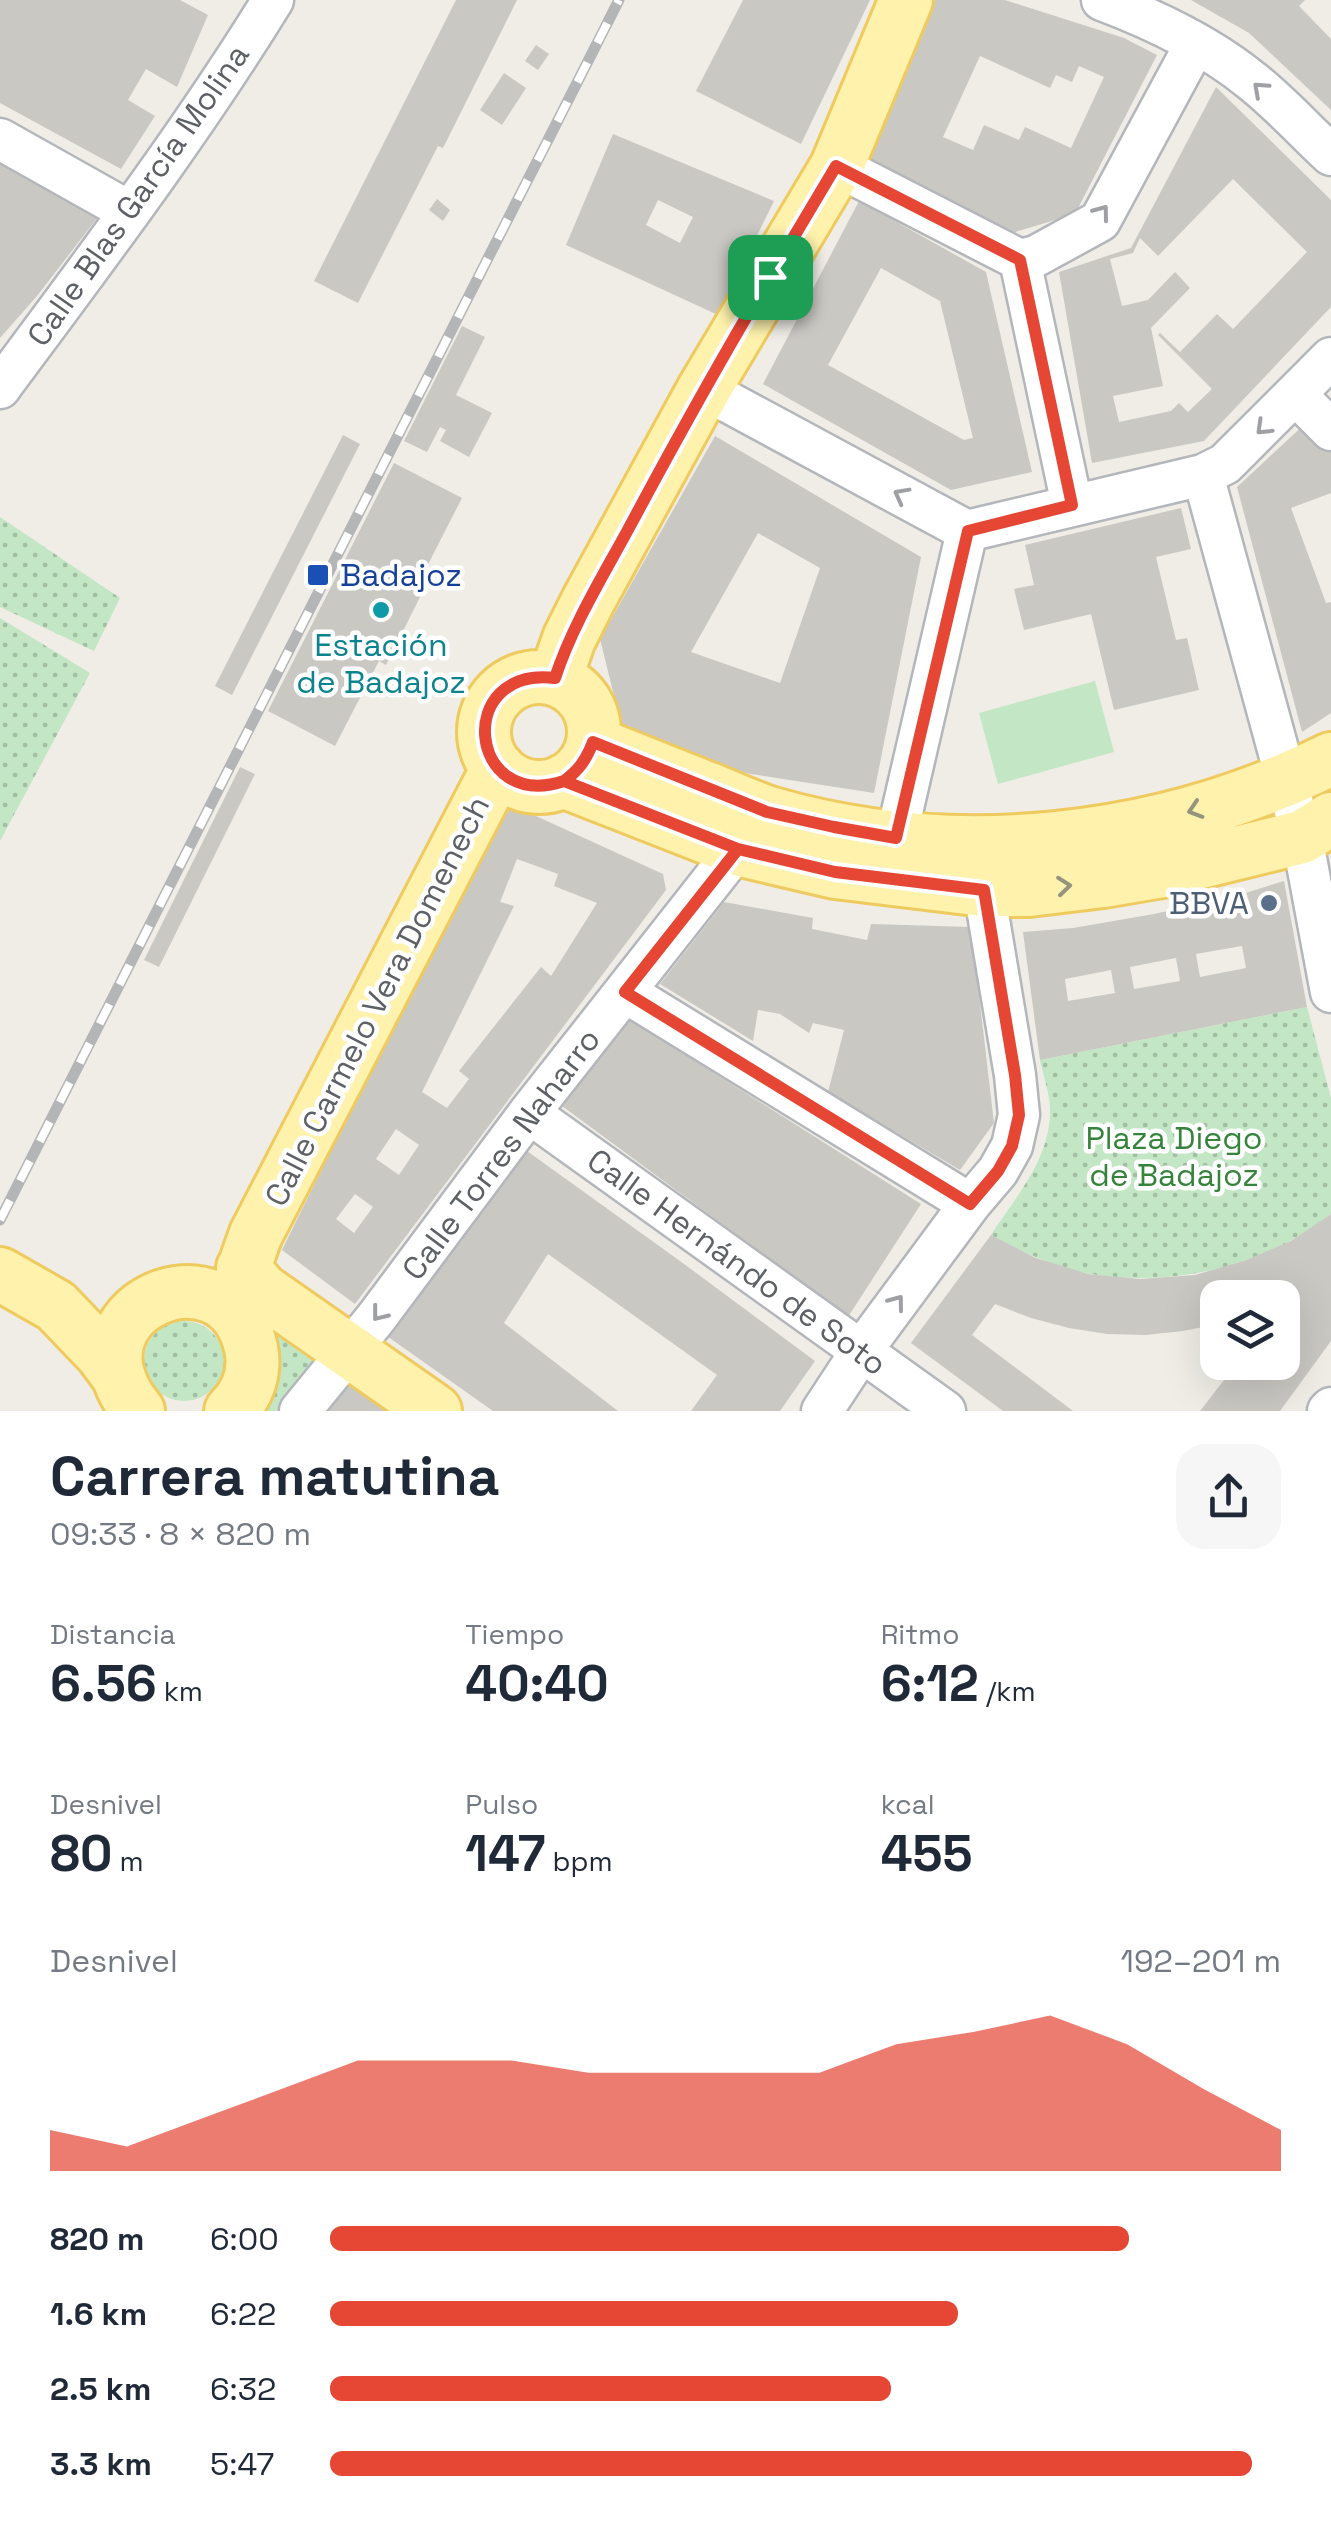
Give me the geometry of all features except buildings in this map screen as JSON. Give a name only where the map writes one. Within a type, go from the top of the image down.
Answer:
[{"type":"main road","points":[[555,678],[588,601],[704,389],[836,166],[906,0]]},
{"type":"main road","points":[[537,676],[555,678],[582,696],[594,726],[578,762],[546,787],[512,780],[498,768],[484,736],[486,718],[504,688],[537,676]]},
{"type":"main road","points":[[578,762],[834,827],[896,838],[969,842],[1087,835],[1179,816],[1309,769]]},
{"type":"main road","points":[[578,762],[738,849],[835,872],[984,890],[1029,890],[1168,870],[1317,828]]},
{"type":"main road","name":"Calle Carmelo Vera Domenech","points":[[232,1411],[250,1383],[253,1358],[239,1302],[250,1251],[498,768]]},
{"type":"main road","points":[[250,1251],[262,1290],[435,1411]]},
{"type":"main road","name":"Calle Carmelo Vera Domenech","points":[[128,1394],[115,1361],[116,1343],[128,1320],[235,1256],[250,1251]]},
{"type":"main road","points":[[0,1274],[56,1306],[93,1344],[128,1394]]},
{"type":"main road","points":[[56,1306],[94,1310],[167,1299],[220,1300],[244,1326]]},
{"type":"street","name":"Calle Blas García Molina","points":[[0,388],[130,212],[273,0]]},
{"type":"street","points":[[1102,0],[1196,42],[1253,82],[1331,156]]},
{"type":"street","points":[[836,166],[1020,260],[1036,256],[1100,221],[1196,42]]},
{"type":"street","points":[[0,139],[130,212]]},
{"type":"street","points":[[1020,260],[1072,505]]},
{"type":"street","points":[[704,389],[968,531],[1203,475],[1225,464],[1331,358]]},
{"type":"street","points":[[1296,395],[1331,430]]},
{"type":"street","points":[[1203,475],[1309,769],[1331,992]]},
{"type":"street","points":[[896,838],[968,531]]},
{"type":"street","name":"Calle Torres Naharro","points":[[300,1411],[738,849]]},
{"type":"street","points":[[822,1411],[862,1350],[998,1171],[1012,1146],[1019,1115],[1015,1075],[984,890]]},
{"type":"street","points":[[625,992],[970,1204]]},
{"type":"street","name":"Calle Hernándo de Soto","points":[[529,1113],[945,1411]]},
{"type":"green space","points":[[0,517],[120,598],[94,651],[0,607]]},
{"type":"green space","points":[[0,618],[90,673],[0,841]]},
{"type":"green space","points":[[1095,681],[1114,752],[998,784],[979,713]]},
{"type":"green space","name":"Plaza Diego de Badajoz","points":[[1307,1007],[1331,1098],[1331,1214],[1292,1240],[1245,1261],[1168,1277],[1078,1272],[1039,1259],[991,1235],[1031,1175],[1045,1142],[1050,1107],[1040,1060]]},
{"type":"green space","points":[[265,1311],[326,1356],[282,1411],[263,1411],[278,1374],[274,1337]]},
{"type":"green space","points":[[184,1321],[199,1324],[212,1333],[221,1346],[221,1376],[212,1389],[199,1398],[184,1401],[169,1398],[156,1389],[147,1376],[144,1361],[147,1346],[156,1333],[169,1324]]},
{"type":"railway","points":[[0,1220],[619,0]]},
{"type":"place","name":"Badajoz","points":[[318,575]]},
{"type":"place","name":"Estación de Badajoz","points":[[381,610]]},
{"type":"place","name":"BBVA","points":[[1269,903]]},
{"type":"route","points":[[770,277],[588,601],[555,678],[537,676],[504,688],[486,718],[484,736],[498,768],[512,780],[528,786],[546,787],[564,781],[738,849],[835,872],[984,890],[1019,1115],[1012,1146],[998,1171],[970,1204],[625,992],[738,849],[650,815],[564,781],[577,772],[593,742],[767,812],[896,838],[968,531],[1072,505],[1020,260],[836,166],[770,277]]}]
